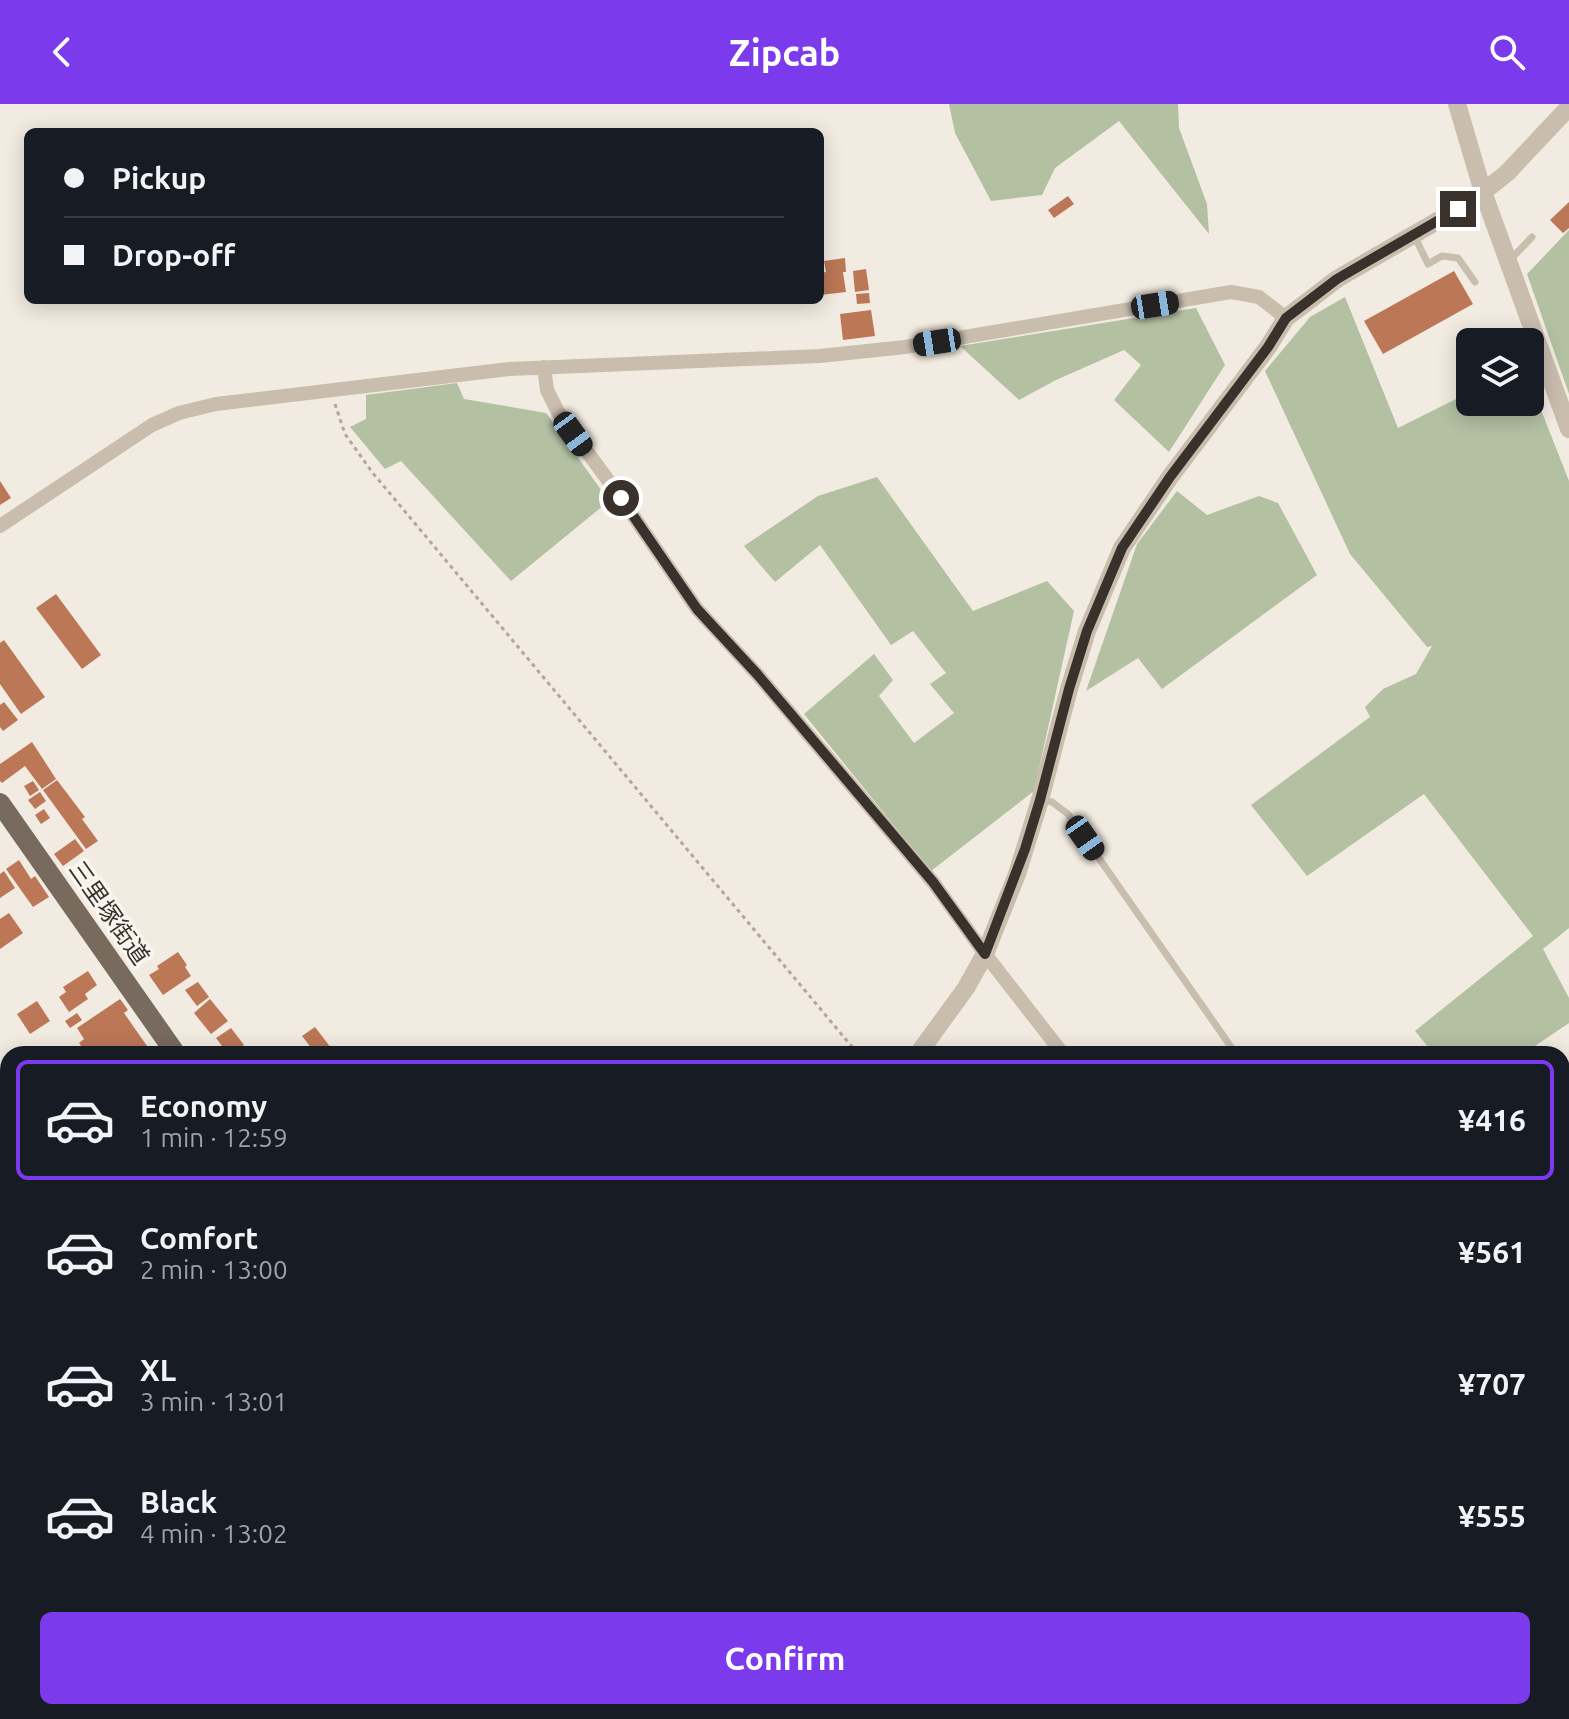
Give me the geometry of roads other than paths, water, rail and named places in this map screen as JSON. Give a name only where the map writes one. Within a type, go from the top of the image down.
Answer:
[{"type":"main road","name":"三里塚街道","points":[[0,803],[170,1046]]},
{"type":"street","points":[[1457,104],[1483,192],[1569,429]]},
{"type":"street","points":[[924,1046],[966,988],[985,954],[1017,874],[1069,689],[1110,574],[1122,548],[1170,477],[1268,347],[1286,318],[1337,279],[1483,192],[1567,116]]},
{"type":"street","points":[[0,526],[152,425],[179,413],[216,404],[509,369],[820,356],[891,349],[1231,292],[1259,297],[1286,318]]},
{"type":"street","points":[[544,367],[547,390],[558,412],[697,609],[757,674],[933,882],[1057,1046]]},
{"type":"lane","points":[[1414,235],[1428,264],[1442,256],[1458,258],[1475,282]]},
{"type":"lane","points":[[1509,262],[1532,237]]},
{"type":"lane","points":[[1040,800],[1052,802],[1068,814],[1230,1046]]}]
